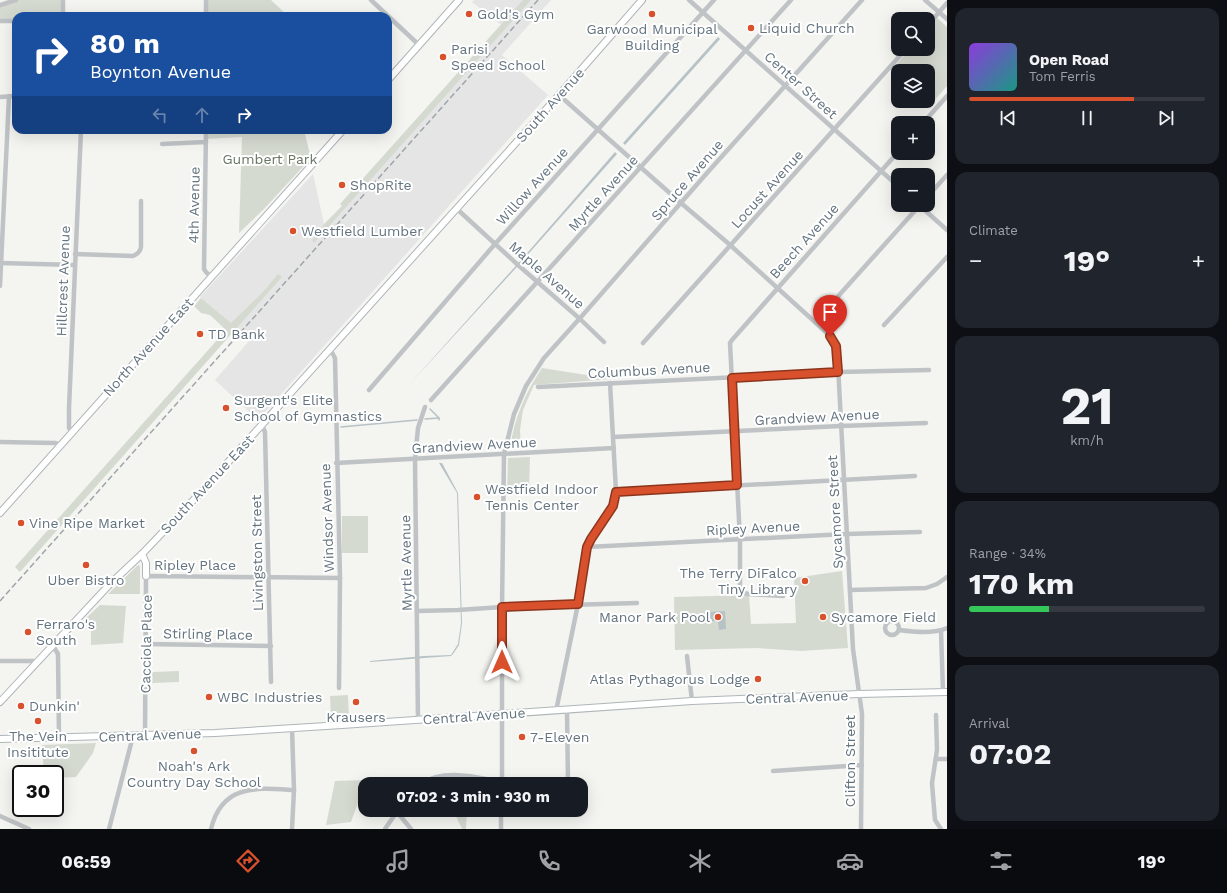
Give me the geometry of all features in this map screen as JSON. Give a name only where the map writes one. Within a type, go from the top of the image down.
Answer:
[{"type":"main road","points":[[392,75],[459,0]]},
{"type":"main road","name":"South Avenue","points":[[457,209],[642,0]]},
{"type":"main road","name":"North Avenue East","points":[[0,514],[339,134]]},
{"type":"main road","name":"South Avenue East","points":[[0,702],[110,584],[142,554],[199,494],[457,209]]},
{"type":"main road","name":"Cacciola Place","points":[[142,554],[146,563],[146,576]]},
{"type":"main road","name":"Central Avenue","points":[[0,739],[220,733],[692,701],[945,692]]},
{"type":"street","points":[[0,5],[16,0]]},
{"type":"street","points":[[63,0],[63,12]]},
{"type":"street","points":[[206,0],[206,12]]},
{"type":"street","points":[[370,0],[383,12]]},
{"type":"street","name":"Center Street","points":[[689,0],[891,180]]},
{"type":"street","name":"Willow Avenue","points":[[369,390],[495,244],[714,0]]},
{"type":"street","name":"Myrtle Avenue","points":[[432,400],[791,0]]},
{"type":"street","name":"Spruce Avenue","points":[[502,777],[501,714],[504,454],[514,414],[526,386],[544,358],[862,0]]},
{"type":"street","points":[[925,0],[947,19]]},
{"type":"street","points":[[935,17],[947,3]]},
{"type":"street","points":[[392,20],[419,44]]},
{"type":"street","points":[[0,21],[12,21]]},
{"type":"street","name":"Locust Avenue","points":[[643,343],[900,56]]},
{"type":"street","name":"Sycamore Street","points":[[559,95],[681,203],[731,245],[827,333],[836,346],[853,649],[859,694]]},
{"type":"street","points":[[0,96],[9,96],[0,286]]},
{"type":"street","points":[[929,116],[947,96]]},
{"type":"street","name":"Hillcrest Avenue","points":[[72,432],[69,428],[81,134]]},
{"type":"street","name":"4th Avenue","points":[[206,134],[204,269],[211,277]]},
{"type":"street","points":[[162,144],[206,142]]},
{"type":"street","name":"Beech Avenue","points":[[732,378],[730,343],[732,340],[891,160]]},
{"type":"street","points":[[935,188],[947,175]]},
{"type":"street","points":[[75,254],[133,256],[137,254],[141,247],[141,201]]},
{"type":"street","name":"Maple Avenue","points":[[457,209],[604,342]]},
{"type":"street","points":[[815,322],[914,212]]},
{"type":"street","points":[[928,212],[947,230]]},
{"type":"street","points":[[884,325],[947,257]]},
{"type":"street","points":[[0,263],[75,265]]},
{"type":"street","name":"Windsor Avenue","points":[[330,349],[334,358],[340,578],[339,688]]},
{"type":"street","name":"Columbus Avenue","points":[[538,387],[838,372],[929,370]]},
{"type":"street","points":[[732,378],[740,540],[740,587],[742,592],[748,594],[783,596]]},
{"type":"street","points":[[556,711],[578,604],[587,547],[613,506],[616,492],[610,383]]},
{"type":"street","name":"Myrtle Avenue","points":[[418,720],[415,459],[418,428],[425,407]]},
{"type":"street","name":"Grandview Avenue","points":[[613,437],[926,423]]},
{"type":"street","name":"Livingston Street","points":[[262,425],[266,432],[271,682]]},
{"type":"street","points":[[0,442],[56,443],[61,445]]},
{"type":"street","name":"Grandview Avenue","points":[[336,463],[614,448]]},
{"type":"street","points":[[616,492],[915,476]]},
{"type":"street","name":"Ripley Avenue","points":[[587,547],[846,534],[920,532]]},
{"type":"street","name":"Ripley Place","points":[[146,576],[340,578]]},
{"type":"street","name":"Cacciola Place","points":[[145,735],[146,576]]},
{"type":"street","points":[[850,590],[926,588],[947,578]]},
{"type":"street","points":[[417,612],[637,602]]},
{"type":"street","points":[[899,630],[926,632],[947,628]]},
{"type":"street","points":[[941,630],[945,692]]},
{"type":"street","name":"Stirling Place","points":[[146,644],[270,646]]},
{"type":"street","points":[[53,646],[58,654],[59,738]]},
{"type":"street","points":[[687,656],[692,701]]},
{"type":"street","points":[[0,661],[39,661]]},
{"type":"street","name":"Clifton Street","points":[[859,694],[862,722],[861,829]]},
{"type":"street","points":[[567,710],[568,777]]},
{"type":"street","points":[[936,715],[936,759],[932,783],[935,820],[942,829]]},
{"type":"street","points":[[292,728],[294,790],[292,829]]},
{"type":"street","points":[[109,829],[133,736]]},
{"type":"street","points":[[936,759],[947,759]]},
{"type":"street","points":[[773,771],[862,765]]},
{"type":"street","points":[[439,777],[448,775],[465,775],[474,777]]},
{"type":"street","points":[[211,829],[214,818],[220,808],[236,794],[246,790],[258,788],[294,790]]},
{"type":"street","points":[[0,816],[29,829]]},
{"type":"street","points":[[385,829],[394,817]]},
{"type":"street","points":[[402,817],[411,829]]},
{"type":"street","points":[[502,817],[502,829]]},
{"type":"shaded area","points":[[474,0],[551,0],[502,55],[548,95],[258,420],[215,380],[250,340],[200,297],[313,174],[324,224],[312,239],[505,28],[472,2]]},
{"type":"shaded area","points":[[718,37],[720,39],[625,145],[623,143]]},
{"type":"shaded area","points":[[615,152],[617,154],[408,386],[522,259]]},
{"type":"shaded area","points":[[439,463],[442,463],[458,493],[462,623],[459,645],[451,656],[370,662],[424,656],[451,655],[458,644],[461,623],[457,493]]},
{"type":"shaded area","name":"Manor Park Pool","points":[[725,611],[726,629],[719,630],[717,621],[710,621],[709,612]]},
{"type":"green space","points":[[16,0],[63,0],[63,12],[12,12],[12,21],[0,21],[0,5]]},
{"type":"green space","points":[[205,0],[271,0],[284,12],[205,12]]},
{"type":"green space","points":[[523,0],[531,0],[314,243],[312,240],[324,224],[342,206],[340,204]]},
{"type":"green space","points":[[937,18],[947,27],[947,86],[935,100],[935,64],[897,64],[904,56],[935,56],[935,20]]},
{"type":"green space","name":"Gumbert Park","points":[[206,134],[305,134],[311,158],[264,209],[239,233],[242,137],[206,139]]},
{"type":"green space","points":[[278,274],[282,277],[20,572],[15,567],[226,330],[210,315],[201,313],[194,306],[201,298],[231,323],[263,292]]},
{"type":"green space","points":[[542,368],[612,379],[534,385],[523,410],[520,430],[521,448],[510,449],[517,417],[530,387]]},
{"type":"green space","points":[[530,457],[529,493],[507,495],[508,458]]},
{"type":"green space","points":[[342,516],[368,516],[368,553],[342,553]]},
{"type":"green space","points":[[138,565],[140,566],[140,594],[108,594]]},
{"type":"green space","points":[[842,571],[848,648],[801,651],[756,648],[675,650],[674,597],[749,595],[751,624],[796,623],[794,578]]},
{"type":"green space","points":[[100,605],[126,606],[123,643],[91,645],[91,622],[83,621]]},
{"type":"green space","points":[[179,671],[179,682],[152,683],[152,672]]},
{"type":"green space","points":[[348,695],[349,718],[331,718],[330,696]]},
{"type":"green space","points":[[96,743],[93,753],[76,777],[64,778],[64,765],[43,765],[42,745]]},
{"type":"green space","points":[[358,780],[358,802],[351,822],[326,825],[335,781]]},
{"type":"green space","points":[[456,817],[467,817],[466,829],[462,829]]},
{"type":"waterway","points":[[430,409],[439,418],[439,420]]},
{"type":"waterway","points":[[425,419],[439,418]]},
{"type":"waterway","points":[[341,427],[417,420]]},
{"type":"railway","points":[[0,601],[538,0]]},
{"type":"place","name":"Gold's Gym","points":[[469,14]]},
{"type":"place","name":"Garwood Municipal Building","points":[[652,14]]},
{"type":"place","name":"Liquid Church","points":[[751,28]]},
{"type":"place","name":"Parisi Speed School","points":[[443,57]]},
{"type":"place","name":"ShopRite","points":[[342,185]]},
{"type":"place","name":"Westfield Lumber","points":[[293,231]]},
{"type":"place","name":"TD Bank","points":[[200,334]]},
{"type":"place","name":"Surgent's Elite School of Gymnastics","points":[[226,408]]},
{"type":"place","name":"Westfield Indoor Tennis Center","points":[[477,497]]},
{"type":"place","name":"Vine Ripe Market","points":[[21,523]]},
{"type":"place","name":"Uber Bistro","points":[[86,565]]},
{"type":"place","name":"The Terry DiFalco Tiny Library","points":[[805,581]]},
{"type":"place","name":"Manor Park Pool","points":[[718,617]]},
{"type":"place","name":"Sycamore Field","points":[[823,617]]},
{"type":"place","name":"Ferraro's South","points":[[28,632]]},
{"type":"place","name":"Atlas Pythagorus Lodge","points":[[758,679]]},
{"type":"place","name":"WBC Industries","points":[[209,697]]},
{"type":"place","name":"Krausers","points":[[356,702]]},
{"type":"place","name":"Dunkin'","points":[[21,706]]},
{"type":"place","name":"The Vein Insititute","points":[[38,721]]},
{"type":"place","name":"7-Eleven","points":[[522,737]]},
{"type":"place","name":"Noah's Ark Country Day School","points":[[194,751]]},
{"type":"route","points":[[502,662],[502,607],[578,604],[587,547],[613,506],[616,492],[737,485],[732,378],[838,372],[837,350],[835,343],[830,336]]}]
